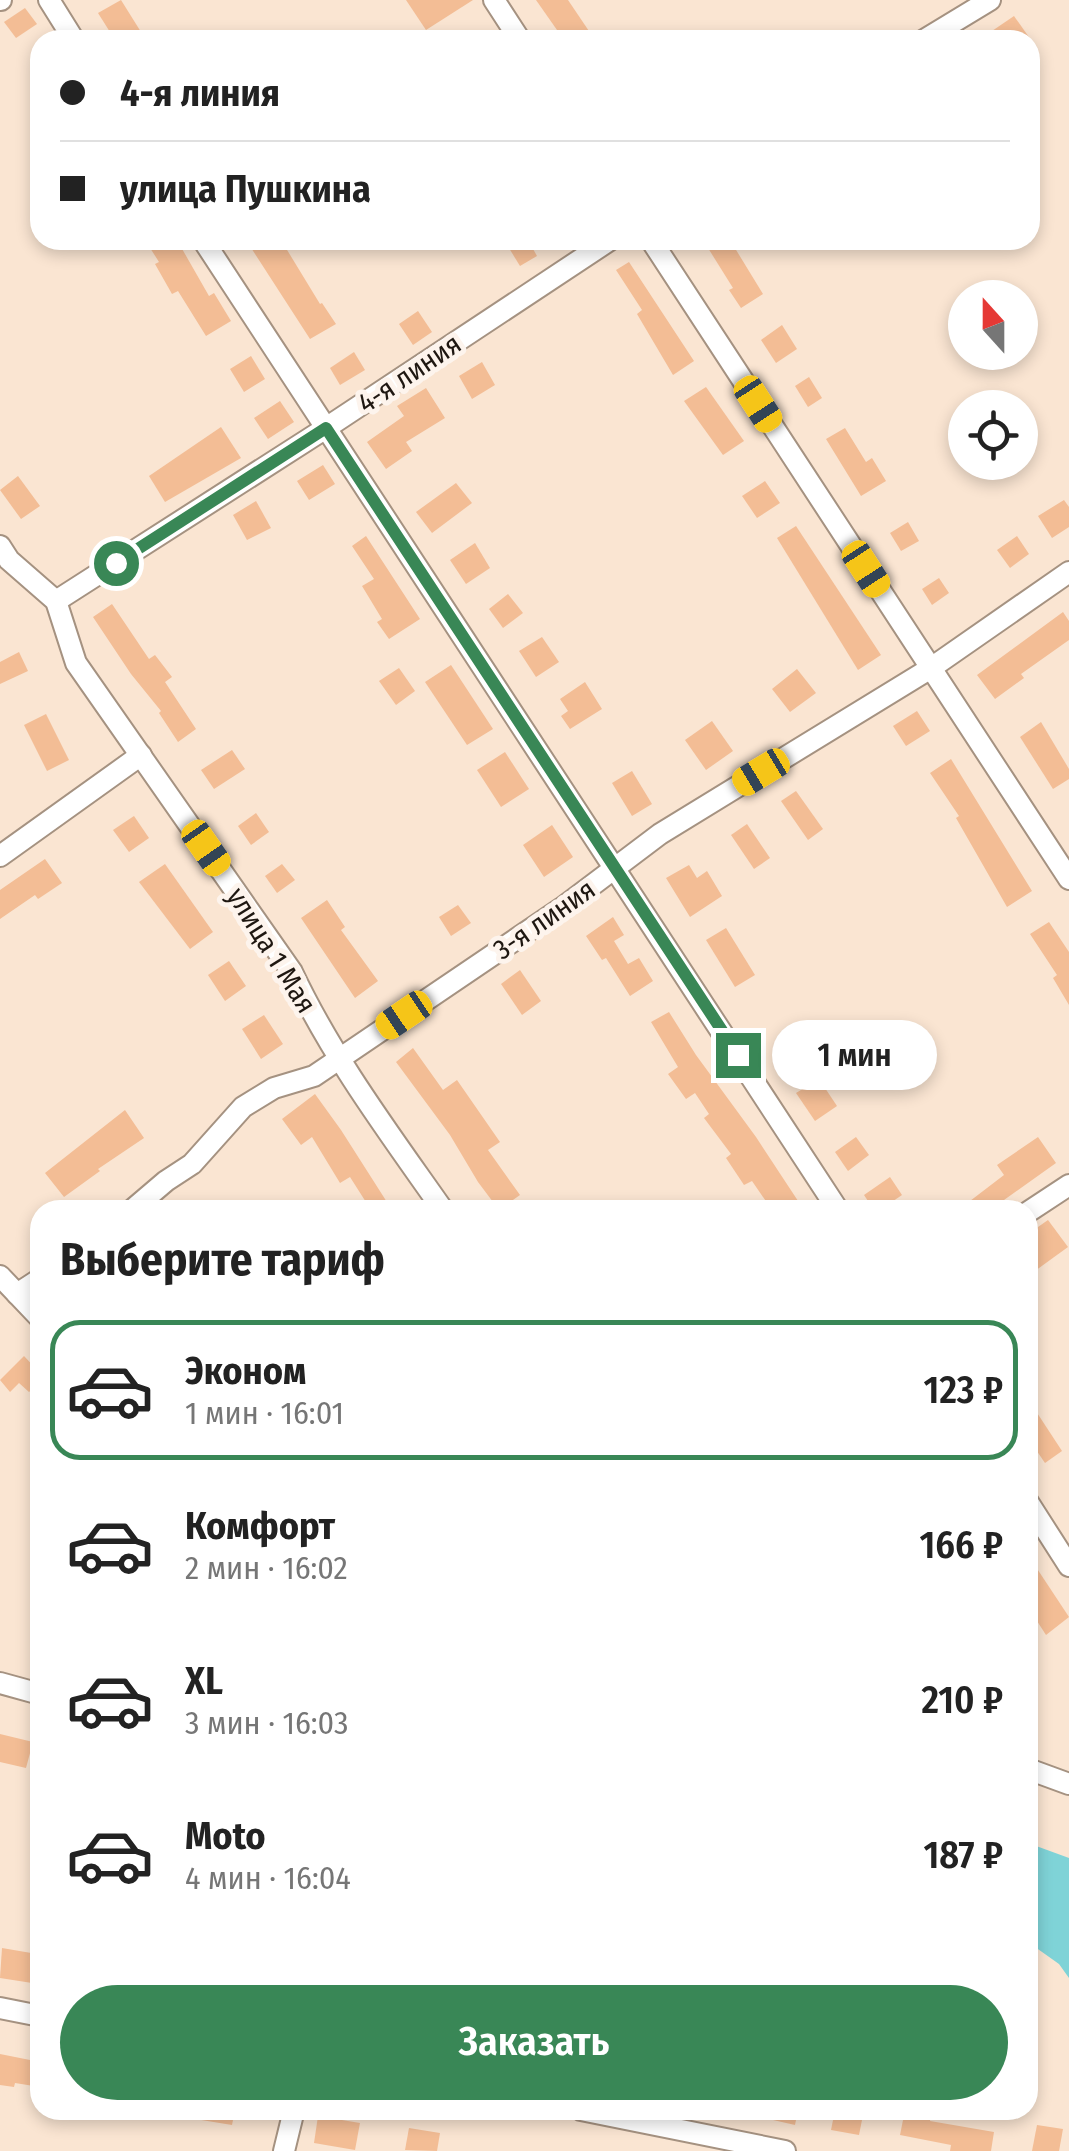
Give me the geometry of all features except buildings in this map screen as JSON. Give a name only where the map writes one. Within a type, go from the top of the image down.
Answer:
[{"type":"street","points":[[48,0],[68,30]]},
{"type":"street","points":[[494,0],[514,30]]},
{"type":"street","points":[[940,30],[990,0]]},
{"type":"street","points":[[210,250],[832,1200]]},
{"type":"street","name":"4-я линия","points":[[56,601],[595,250]]},
{"type":"street","points":[[658,250],[1069,880]]},
{"type":"street","points":[[0,546],[9,560],[56,601]]},
{"type":"street","name":"3-я линия","points":[[145,1200],[192,1164],[243,1107],[274,1088],[314,1076],[660,834],[930,668],[1069,572]]},
{"type":"street","name":"улица 1 Мая","points":[[56,601],[76,663],[292,972],[310,1011],[363,1097],[435,1200]]},
{"type":"street","points":[[0,856],[140,755]]},
{"type":"street","points":[[1038,1205],[1069,1184]]},
{"type":"street","points":[[0,1276],[30,1308]]},
{"type":"street","points":[[17,1294],[30,1286]]},
{"type":"street","points":[[1038,1518],[1069,1566]]},
{"type":"street","points":[[0,1684],[30,1692]]},
{"type":"street","points":[[1038,1773],[1069,1784]]},
{"type":"street","points":[[0,2008],[30,2014]]},
{"type":"street","points":[[284,2151],[292,2120]]},
{"type":"street","points":[[631,2120],[785,2151]]},
{"type":"water","points":[[1038,1847],[1069,1858],[1069,1978],[1059,1964],[1038,1949]]},
{"type":"route","points":[[116,563],[326,428],[738,1055]]}]
